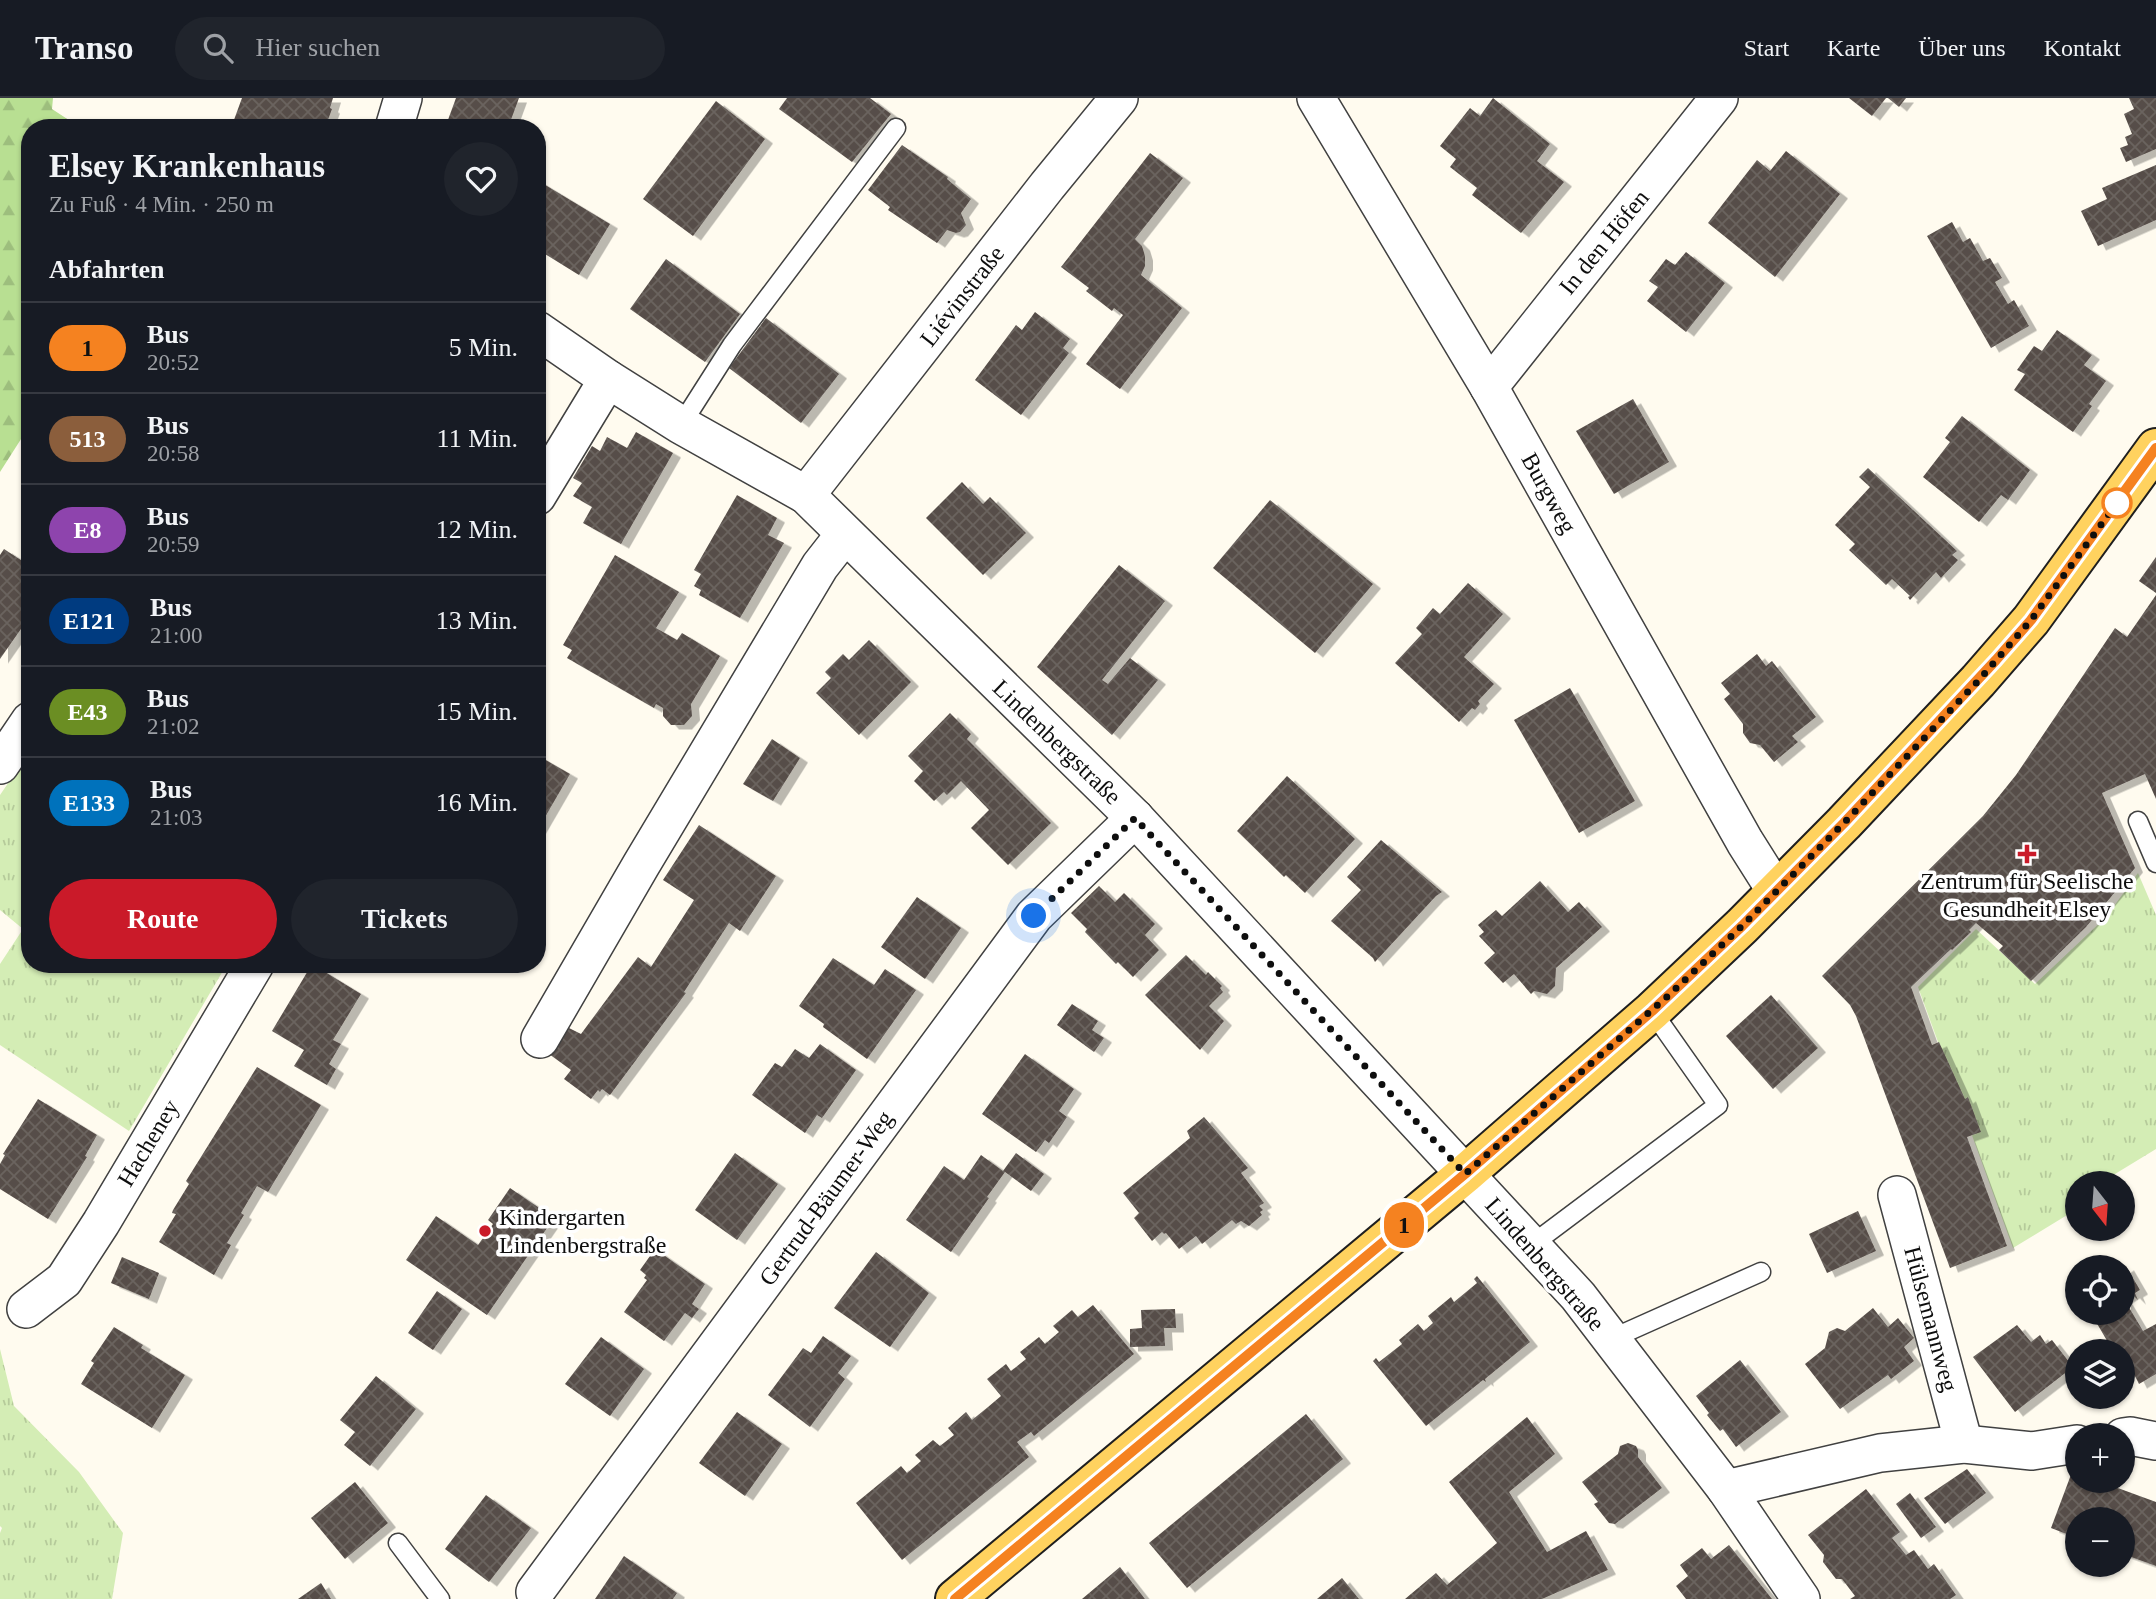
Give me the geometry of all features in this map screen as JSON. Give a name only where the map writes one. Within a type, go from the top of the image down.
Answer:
[{"type":"main road","points":[[955,1599],[1465,1174],[1652,1011],[1844,823],[1978,681],[2031,620],[2156,448]]},
{"type":"street","points":[[397,119],[403,98]]},
{"type":"street","name":"Liévinstraße","points":[[806,495],[1119,98]]},
{"type":"street","name":"Burgweg","points":[[1316,98],[1489,387],[1745,842],[1776,891]]},
{"type":"street","name":"In den Höfen","points":[[1489,387],[1718,98]]},
{"type":"street","name":"Lindenbergstraße","points":[[546,336],[681,425],[806,495],[1135,818],[1578,1296],[1726,1489],[1801,1599]]},
{"type":"street","points":[[546,481],[608,379]]},
{"type":"street","points":[[540,1040],[820,566],[845,534]]},
{"type":"street","points":[[0,765],[21,735]]},
{"type":"street","name":"Gertrud-Bäumer-Weg","points":[[529,1596],[1034,916],[1135,818]]},
{"type":"street","name":"Hacheney","points":[[26,1309],[64,1280],[101,1223],[250,973]]},
{"type":"street","name":"Hülsemannweg","points":[[1897,1195],[1964,1444]]},
{"type":"street","points":[[2135,1437],[2156,1441]]},
{"type":"street","points":[[1726,1489],[1880,1453],[1964,1444],[2032,1451],[2065,1446]]},
{"type":"lane","points":[[681,425],[732,345],[896,128]]},
{"type":"lane","points":[[2138,821],[2156,863]]},
{"type":"lane","points":[[1530,1246],[1718,1105],[1652,1011]]},
{"type":"lane","points":[[1611,1339],[1761,1272]]},
{"type":"lane","points":[[398,1543],[440,1599]]},
{"type":"green space","points":[[0,98],[53,98],[52,109],[67,119],[21,119],[21,439],[0,472]]},
{"type":"green space","points":[[21,764],[21,927],[0,910],[0,795]]},
{"type":"green space","points":[[2138,873],[2156,915],[2156,1149],[2120,1171],[2065,1171],[2065,1216],[2013,1248],[1918,987],[1976,929],[2035,984],[2106,917]]},
{"type":"green space","points":[[21,932],[21,973],[222,973],[129,1131],[0,1045],[0,964]]},
{"type":"green space","points":[[0,1349],[14,1406],[79,1472],[123,1533],[112,1599],[0,1599]]},
{"type":"building","points":[[242,98],[333,98],[328,119],[234,119]]},
{"type":"building","points":[[456,98],[519,98],[511,119],[448,119]]},
{"type":"building","points":[[787,98],[870,98],[891,114],[852,162],[779,109]]},
{"type":"building","points":[[1493,98],[1550,144],[1537,161],[1564,182],[1521,233],[1472,195],[1477,188],[1450,167],[1456,159],[1440,146],[1470,108],[1480,116]]},
{"type":"building","points":[[1849,98],[1886,98],[1872,116]]},
{"type":"building","points":[[1888,98],[1906,98],[1899,107]]},
{"type":"building","points":[[2129,98],[2156,98],[2156,149],[2126,162],[2120,148],[2128,145],[2125,137],[2132,134],[2124,114],[2134,109]]},
{"type":"building","points":[[716,101],[765,139],[693,236],[643,199]]},
{"type":"building","points":[[902,145],[948,177],[947,179],[971,199],[961,213],[966,225],[960,232],[947,230],[937,243],[888,210],[890,207],[868,190]]},
{"type":"building","points":[[1786,151],[1840,194],[1775,277],[1708,223],[1757,160],[1770,171]]},
{"type":"building","points":[[1150,153],[1183,178],[1135,239],[1142,246],[1145,256],[1141,275],[1182,308],[1120,389],[1086,364],[1123,315],[1114,308],[1112,311],[1086,291],[1089,288],[1061,267]]},
{"type":"building","points":[[2156,165],[2156,220],[2098,246],[2081,211],[2107,199],[2102,188]]},
{"type":"building","points":[[546,185],[610,224],[579,275],[546,255]]},
{"type":"building","points":[[1952,222],[1963,242],[1970,238],[1983,261],[1990,258],[2002,278],[1995,282],[2008,304],[2014,300],[2029,326],[1991,348],[1927,236]]},
{"type":"building","points":[[1686,252],[1725,283],[1686,332],[1647,301],[1658,287],[1649,281],[1666,259],[1675,265]]},
{"type":"building","points":[[666,259],[740,314],[705,362],[630,309]]},
{"type":"building","points":[[1035,312],[1070,339],[1063,348],[1069,353],[1021,415],[975,380],[1016,325],[1022,330]]},
{"type":"building","points":[[766,318],[839,374],[801,423],[729,368]]},
{"type":"building","points":[[2057,330],[2092,355],[2084,365],[2106,381],[2073,432],[2014,390],[2025,374],[2017,370],[2034,346],[2042,351]]},
{"type":"building","points":[[1633,399],[1669,462],[1614,494],[1576,431]]},
{"type":"building","points":[[1962,416],[2030,470],[2008,500],[2001,495],[1979,522],[1923,477],[1950,442],[1945,438]]},
{"type":"building","points":[[636,432],[673,453],[621,544],[583,523],[592,507],[573,496],[582,483],[573,478],[592,446],[600,451],[607,437],[627,448]]},
{"type":"building","points":[[1868,468],[1957,551],[1952,555],[1958,560],[1941,578],[1936,572],[1910,600],[1910,596],[1892,579],[1886,585],[1849,550],[1855,544],[1835,525],[1870,487],[1859,477]]},
{"type":"building","points":[[962,482],[983,504],[990,497],[1026,533],[983,575],[926,518]]},
{"type":"building","points":[[737,495],[777,518],[768,535],[784,543],[740,618],[699,595],[701,590],[694,586],[701,574],[694,570]]},
{"type":"building","points":[[1270,500],[1373,584],[1315,653],[1213,568]]},
{"type":"building","points":[[4,549],[21,560],[21,629],[0,659],[0,555]]},
{"type":"building","points":[[615,555],[679,592],[656,628],[677,640],[682,633],[720,656],[691,704],[692,716],[684,725],[671,725],[663,716],[663,708],[656,704],[654,708],[567,658],[572,650],[563,645]]},
{"type":"building","points":[[2156,557],[2156,593],[2139,581]]},
{"type":"building","points":[[1119,565],[1165,601],[1102,680],[1108,684],[1130,658],[1158,680],[1112,735],[1037,667]]},
{"type":"building","points":[[1468,583],[1503,614],[1464,657],[1494,684],[1478,701],[1480,704],[1475,710],[1472,708],[1459,722],[1395,663],[1422,634],[1416,628],[1433,608],[1440,614]]},
{"type":"building","points":[[2156,595],[2156,799],[2145,774],[2102,793],[2135,868],[2086,927],[2031,981],[1999,950],[2003,946],[1976,923],[1969,930],[1971,932],[1911,987],[1932,1045],[1939,1042],[1965,1099],[1968,1097],[1981,1132],[1967,1137],[2007,1246],[1950,1268],[1856,1016],[1850,1005],[1822,976],[1983,816],[2016,775],[2115,628],[2127,637]]},
{"type":"building","points":[[869,640],[911,682],[859,735],[816,693],[831,678],[825,672],[843,654],[849,660]]},
{"type":"building","points":[[1757,654],[1766,666],[1772,661],[1816,717],[1792,736],[1798,742],[1774,762],[1760,745],[1750,743],[1743,733],[1743,724],[1724,699],[1730,694],[1721,683]]},
{"type":"building","points":[[1570,688],[1635,801],[1579,833],[1514,720]]},
{"type":"building","points":[[950,713],[971,734],[967,739],[1051,823],[1008,865],[971,828],[989,810],[961,781],[947,795],[944,792],[934,801],[914,781],[923,771],[908,756]]},
{"type":"building","points":[[772,739],[800,758],[773,801],[743,784]]},
{"type":"building","points":[[546,760],[570,774],[546,815]]},
{"type":"building","points":[[1287,776],[1355,839],[1305,893],[1286,875],[1284,877],[1237,831]]},
{"type":"building","points":[[699,825],[776,876],[740,931],[729,923],[684,992],[686,993],[610,1095],[602,1089],[591,1099],[564,1079],[571,1070],[549,1054],[569,1028],[581,1034],[638,957],[651,967],[694,900],[663,880]]},
{"type":"building","points":[[1381,840],[1442,892],[1375,962],[1331,921],[1361,890],[1347,877]]},
{"type":"building","points":[[1540,881],[1568,912],[1579,902],[1602,927],[1556,968],[1555,986],[1547,994],[1534,991],[1531,994],[1514,974],[1503,983],[1484,963],[1495,953],[1479,936],[1484,932],[1478,925],[1496,910],[1502,916]]},
{"type":"building","points":[[1099,886],[1115,902],[1124,893],[1155,924],[1145,935],[1159,950],[1133,977],[1118,962],[1116,964],[1085,932],[1087,929],[1071,913]]},
{"type":"building","points":[[917,897],[961,928],[925,979],[881,947]]},
{"type":"building","points":[[1186,955],[1206,975],[1208,972],[1222,986],[1220,988],[1223,992],[1209,1006],[1224,1021],[1200,1050],[1145,995]]},
{"type":"building","points":[[833,958],[874,985],[885,969],[916,990],[867,1059],[799,1006]]},
{"type":"building","points":[[307,973],[327,973],[361,994],[333,1040],[341,1044],[329,1064],[336,1069],[327,1085],[294,1066],[304,1050],[272,1031]]},
{"type":"building","points":[[1771,995],[1818,1048],[1773,1089],[1726,1036]]},
{"type":"building","points":[[1072,1004],[1098,1021],[1092,1030],[1104,1038],[1094,1052],[1057,1025]]},
{"type":"building","points":[[820,1044],[856,1070],[822,1118],[817,1115],[805,1133],[752,1095],[775,1063],[782,1067],[795,1049],[809,1058]]},
{"type":"building","points":[[1025,1054],[1074,1089],[1059,1111],[1067,1117],[1049,1143],[1045,1140],[1036,1152],[982,1114]]},
{"type":"building","points":[[257,1067],[321,1105],[268,1192],[257,1186],[241,1213],[244,1215],[227,1243],[231,1245],[214,1275],[159,1242],[176,1214],[172,1213],[189,1184],[186,1181]]},
{"type":"building","points":[[38,1099],[97,1135],[85,1156],[87,1157],[48,1219],[0,1189],[0,1164],[5,1155],[3,1154]]},
{"type":"building","points":[[1204,1117],[1248,1168],[1241,1173],[1264,1203],[1259,1206],[1263,1210],[1260,1212],[1262,1215],[1249,1226],[1241,1221],[1236,1224],[1232,1220],[1202,1244],[1196,1236],[1179,1249],[1166,1233],[1162,1232],[1152,1241],[1134,1218],[1139,1213],[1123,1193],[1190,1138],[1187,1131]]},
{"type":"building","points":[[735,1153],[778,1184],[737,1240],[695,1210]]},
{"type":"building","points":[[1016,1153],[1044,1174],[1031,1191],[1005,1172],[951,1252],[906,1220],[944,1166],[964,1180],[981,1155],[1003,1171]]},
{"type":"building","points":[[510,1188],[554,1218],[487,1315],[406,1260],[436,1216],[478,1245],[493,1224],[488,1220]]},
{"type":"building","points":[[1858,1211],[1876,1251],[1827,1273],[1809,1234]]},
{"type":"building","points":[[655,1249],[705,1284],[692,1304],[699,1309],[692,1318],[685,1313],[664,1341],[624,1312],[647,1280],[640,1270]]},
{"type":"building","points":[[876,1252],[929,1293],[890,1347],[834,1308]]},
{"type":"building","points":[[122,1257],[159,1273],[149,1299],[111,1283]]},
{"type":"building","points":[[1477,1276],[1530,1342],[1485,1379],[1486,1382],[1483,1380],[1426,1426],[1373,1361],[1376,1358],[1379,1362],[1402,1344],[1399,1340],[1418,1324],[1424,1331],[1433,1323],[1428,1316],[1451,1297],[1454,1302],[1477,1283],[1474,1279]]},
{"type":"building","points":[[437,1291],[462,1309],[433,1350],[408,1333]]},
{"type":"building","points":[[1093,1305],[1134,1354],[1034,1436],[1031,1432],[1017,1442],[1029,1457],[902,1560],[856,1503],[901,1466],[907,1473],[921,1461],[915,1455],[933,1440],[940,1446],[954,1435],[948,1428],[966,1412],[972,1420],[1001,1396],[987,1379],[1006,1364],[1011,1371],[1026,1359],[1020,1352],[1039,1337],[1045,1344],[1059,1332],[1053,1326],[1072,1310],[1078,1317]]},
{"type":"building","points":[[1873,1308],[1888,1327],[1898,1318],[1914,1338],[1904,1347],[1914,1361],[1891,1379],[1888,1375],[1840,1409],[1805,1364],[1825,1348],[1829,1332],[1837,1328],[1845,1331]]},
{"type":"building","points":[[1175,1309],[1176,1328],[1164,1328],[1165,1346],[1130,1347],[1130,1329],[1142,1328],[1141,1310]]},
{"type":"building","points":[[2135,1318],[2143,1331],[2156,1324],[2156,1374],[2139,1384],[2135,1376],[2135,1339],[2106,1339],[2098,1325],[2135,1325]]},
{"type":"building","points":[[2017,1325],[2031,1342],[2040,1335],[2046,1344],[2052,1340],[2065,1357],[2065,1373],[2015,1412],[1973,1357]]},
{"type":"building","points":[[114,1327],[143,1345],[141,1348],[185,1375],[152,1428],[81,1384],[94,1363],[91,1361]]},
{"type":"building","points":[[823,1336],[851,1356],[838,1373],[845,1379],[810,1427],[768,1395],[803,1348],[811,1353]]},
{"type":"building","points":[[601,1337],[644,1369],[610,1416],[565,1384]]},
{"type":"building","points":[[1740,1360],[1781,1412],[1736,1447],[1723,1429],[1720,1431],[1707,1415],[1709,1413],[1696,1396]]},
{"type":"building","points":[[376,1376],[416,1409],[370,1466],[344,1445],[355,1432],[340,1420]]},
{"type":"building","points":[[737,1412],[782,1444],[745,1496],[699,1463]]},
{"type":"building","points":[[1306,1414],[1343,1459],[1187,1588],[1149,1543]]},
{"type":"building","points":[[1527,1417],[1555,1454],[1509,1492],[1547,1552],[1586,1531],[1608,1570],[1542,1599],[1405,1599],[1436,1573],[1447,1585],[1497,1543],[1449,1482]]},
{"type":"building","points":[[1628,1443],[1636,1446],[1638,1457],[1662,1488],[1615,1524],[1609,1523],[1594,1504],[1598,1502],[1582,1482],[1618,1454],[1620,1446]]},
{"type":"building","points":[[1967,1469],[1986,1493],[1945,1524],[1924,1498]]},
{"type":"building","points":[[355,1482],[388,1523],[345,1559],[311,1518]]},
{"type":"building","points":[[1866,1489],[1900,1532],[1892,1538],[1906,1555],[1914,1550],[1928,1569],[1934,1564],[1956,1595],[1950,1599],[1850,1599],[1855,1596],[1842,1579],[1836,1579],[1823,1562],[1824,1555],[1808,1535]]},
{"type":"building","points":[[2065,1491],[2065,1493],[2131,1493],[2156,1502],[2156,1566],[2135,1558],[2135,1507],[2065,1507],[2065,1533],[2051,1528]]},
{"type":"building","points":[[1910,1493],[1936,1527],[1921,1538],[1896,1504]]},
{"type":"building","points":[[486,1495],[531,1528],[489,1582],[445,1549]]},
{"type":"building","points":[[1729,1545],[1772,1599],[1686,1599],[1676,1586],[1688,1576],[1680,1565],[1702,1548],[1711,1559]]},
{"type":"building","points":[[624,1556],[677,1593],[673,1599],[595,1599]]},
{"type":"building","points":[[1120,1567],[1145,1599],[1082,1599]]},
{"type":"building","points":[[1342,1578],[1359,1599],[1317,1599]]},
{"type":"building","points":[[321,1583],[331,1599],[298,1599]]},
{"type":"bus line","name":"1","points":[[955,1599],[1465,1174],[1652,1011],[1742,926],[1844,823],[1978,681],[2031,620],[2156,448]]},
{"type":"place","name":"Zentrum für Seelische Gesundheit Elsey","points":[[2027,854]]},
{"type":"place","name":"Kindergarten Lindenbergstraße","points":[[485,1231]]},
{"type":"route","points":[[1034,916],[1135,818],[1465,1174],[1669,995],[1844,823],[1978,681],[2031,620],[2117,503]]}]
